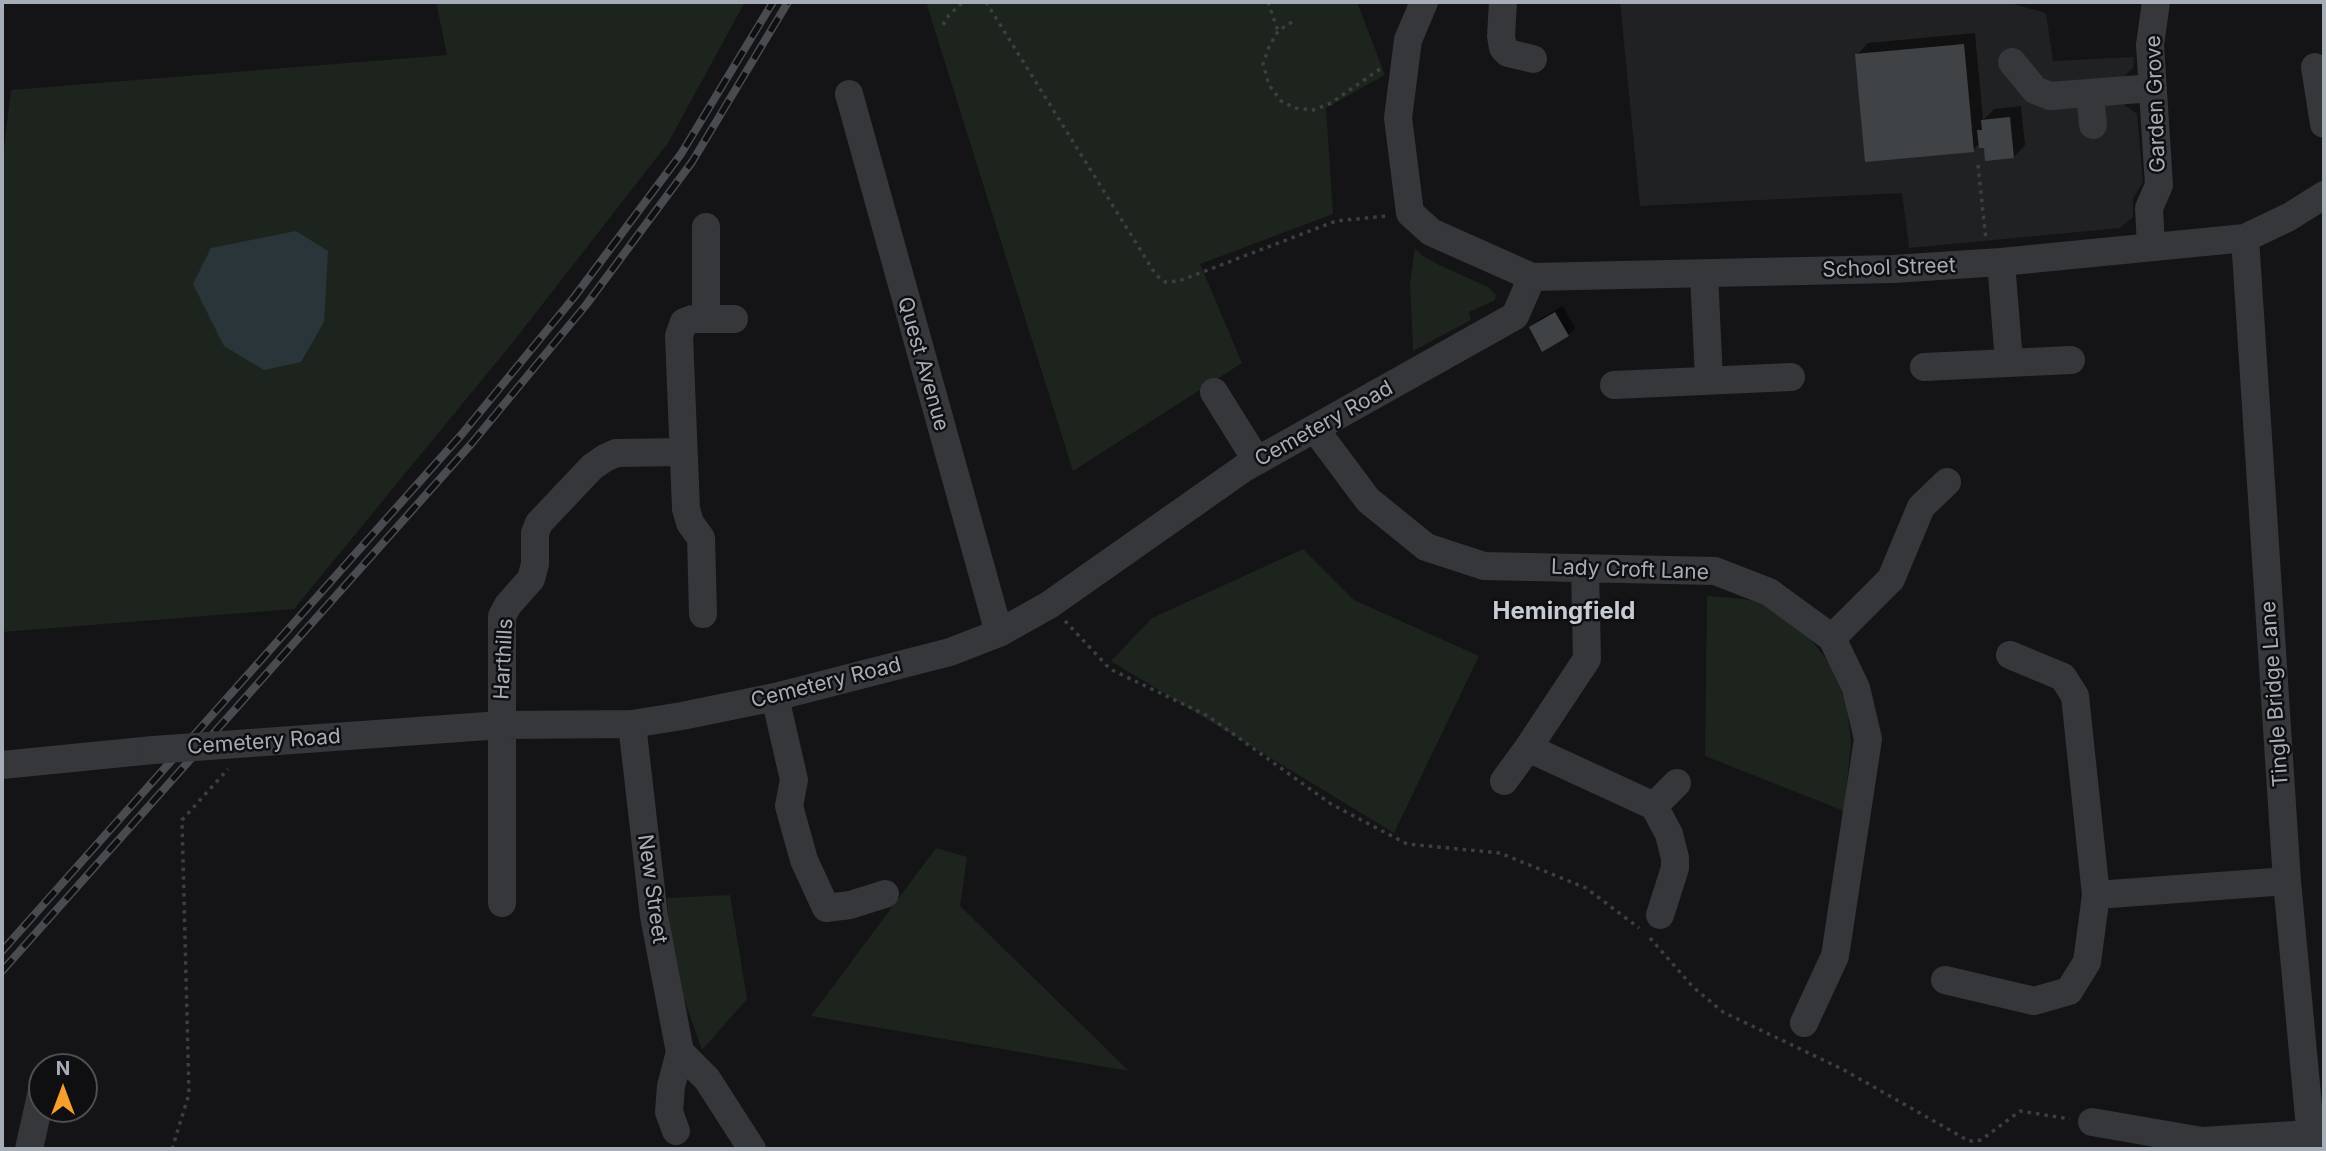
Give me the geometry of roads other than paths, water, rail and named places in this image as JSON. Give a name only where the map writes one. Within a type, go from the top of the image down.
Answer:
[{"type":"street","points":[[1424,2],[1408,40],[1398,118],[1410,214],[1432,232],[1532,276]]},
{"type":"street","points":[[1503,2],[1503,48],[1508,53],[1534,59]]},
{"type":"street","name":"Garden Grove","points":[[2151,246],[2149,208],[2159,185],[2150,45],[2156,2]]},
{"type":"street","points":[[2012,62],[2035,90],[2050,96],[2153,88]]},
{"type":"street","points":[[2315,67],[2324,124]]},
{"type":"street","points":[[2090,93],[2093,125]]},
{"type":"street","name":"Quest Avenue","points":[[849,94],[999,633]]},
{"type":"street","points":[[2245,238],[2289,217],[2324,195]]},
{"type":"street","points":[[706,227],[706,319]]},
{"type":"street","name":"School Street","points":[[1532,276],[1893,269],[1995,263],[2245,238]]},
{"type":"street","name":"Tingle Bridge Lane","points":[[2245,238],[2287,881],[2311,1142]]},
{"type":"street","points":[[1995,263],[2009,362]]},
{"type":"street","points":[[1704,274],[1709,380]]},
{"type":"street","name":"Cemetery Road","points":[[2,765],[153,750],[501,725],[632,724],[775,697],[950,652],[999,633],[1049,604],[1257,461],[1515,316],[1532,276]]},
{"type":"street","points":[[703,614],[701,538],[687,517],[682,452],[684,417],[679,336],[684,322],[692,319],[734,320]]},
{"type":"street","points":[[1924,367],[2071,360]]},
{"type":"street","points":[[1614,385],[1791,377]]},
{"type":"street","points":[[1213,393],[1257,461]]},
{"type":"street","name":"Lady Croft Lane","points":[[1315,429],[1368,500],[1426,547],[1484,566],[1715,572],[1769,592],[1832,638],[1856,688],[1868,739],[1835,956],[1804,1023]]},
{"type":"street","name":"Harthills","points":[[502,903],[502,616],[531,579],[536,564],[536,533],[539,523],[583,476],[605,457],[616,453],[682,452]]},
{"type":"street","points":[[1832,638],[1891,579],[1921,507],[1947,482]]},
{"type":"street","points":[[1504,781],[1587,659],[1585,569]]},
{"type":"street","points":[[1945,980],[2034,1001],[2069,991],[2087,962],[2096,895],[2075,696],[2063,677],[2010,655]]},
{"type":"street","points":[[775,697],[794,780],[789,806],[804,860],[826,908],[850,905],[885,894]]},
{"type":"street","name":"New Street","points":[[632,724],[654,916],[680,1052]]},
{"type":"street","points":[[1528,748],[1654,806],[1669,834],[1675,858],[1675,868],[1660,915]]},
{"type":"street","points":[[1654,806],[1677,783]]},
{"type":"street","points":[[2096,895],[2287,881]]},
{"type":"street","points":[[676,1131],[669,1112],[671,1086],[680,1052]]},
{"type":"street","points":[[680,1052],[707,1079],[752,1149]]},
{"type":"street","points":[[2092,1122],[2202,1141],[2311,1142]]},
{"type":"street","points":[[29,1149],[35,1123]]},
{"type":"railway","points":[[2,951],[462,434],[575,296],[681,154],[773,2]]},
{"type":"railway","points":[[2,971],[472,443],[586,305],[692,162],[788,2]]},
{"type":"district","name":"Hemingfield","points":[[1564,612]]}]
